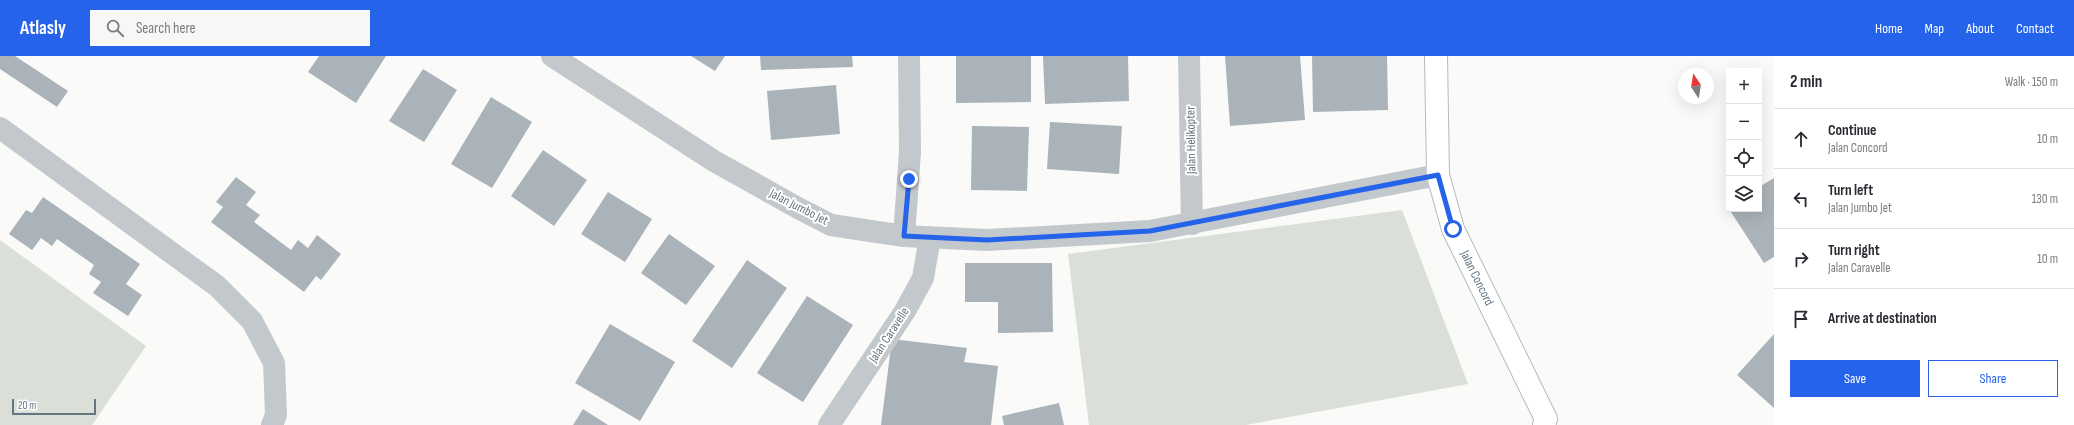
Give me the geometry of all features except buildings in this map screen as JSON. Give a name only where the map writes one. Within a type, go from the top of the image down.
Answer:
[{"type":"street","name":"Jalan Jumbo Jet","points":[[552,56],[714,161],[831,225],[904,236],[987,240],[1106,235],[1150,231],[1438,175]]},
{"type":"street","points":[[904,236],[910,152],[909,56]]},
{"type":"street","name":"Jalan Helikopter","points":[[1189,56],[1192,224]]},
{"type":"street","name":"Jalan Concord","points":[[1436,56],[1438,175],[1453,229],[1547,423]]},
{"type":"street","points":[[0,128],[217,286],[252,321],[274,363],[276,415],[272,425]]},
{"type":"street","name":"Jalan Caravelle","points":[[829,425],[905,311],[923,278],[930,237]]},
{"type":"shaded area","points":[[1402,210],[1468,384],[1246,425],[1089,425],[1068,254]]},
{"type":"shaded area","points":[[0,240],[146,346],[92,425],[0,425]]},
{"type":"route","points":[[909,179],[904,236],[987,240],[1106,235],[1150,231],[1438,175],[1453,229]]}]
